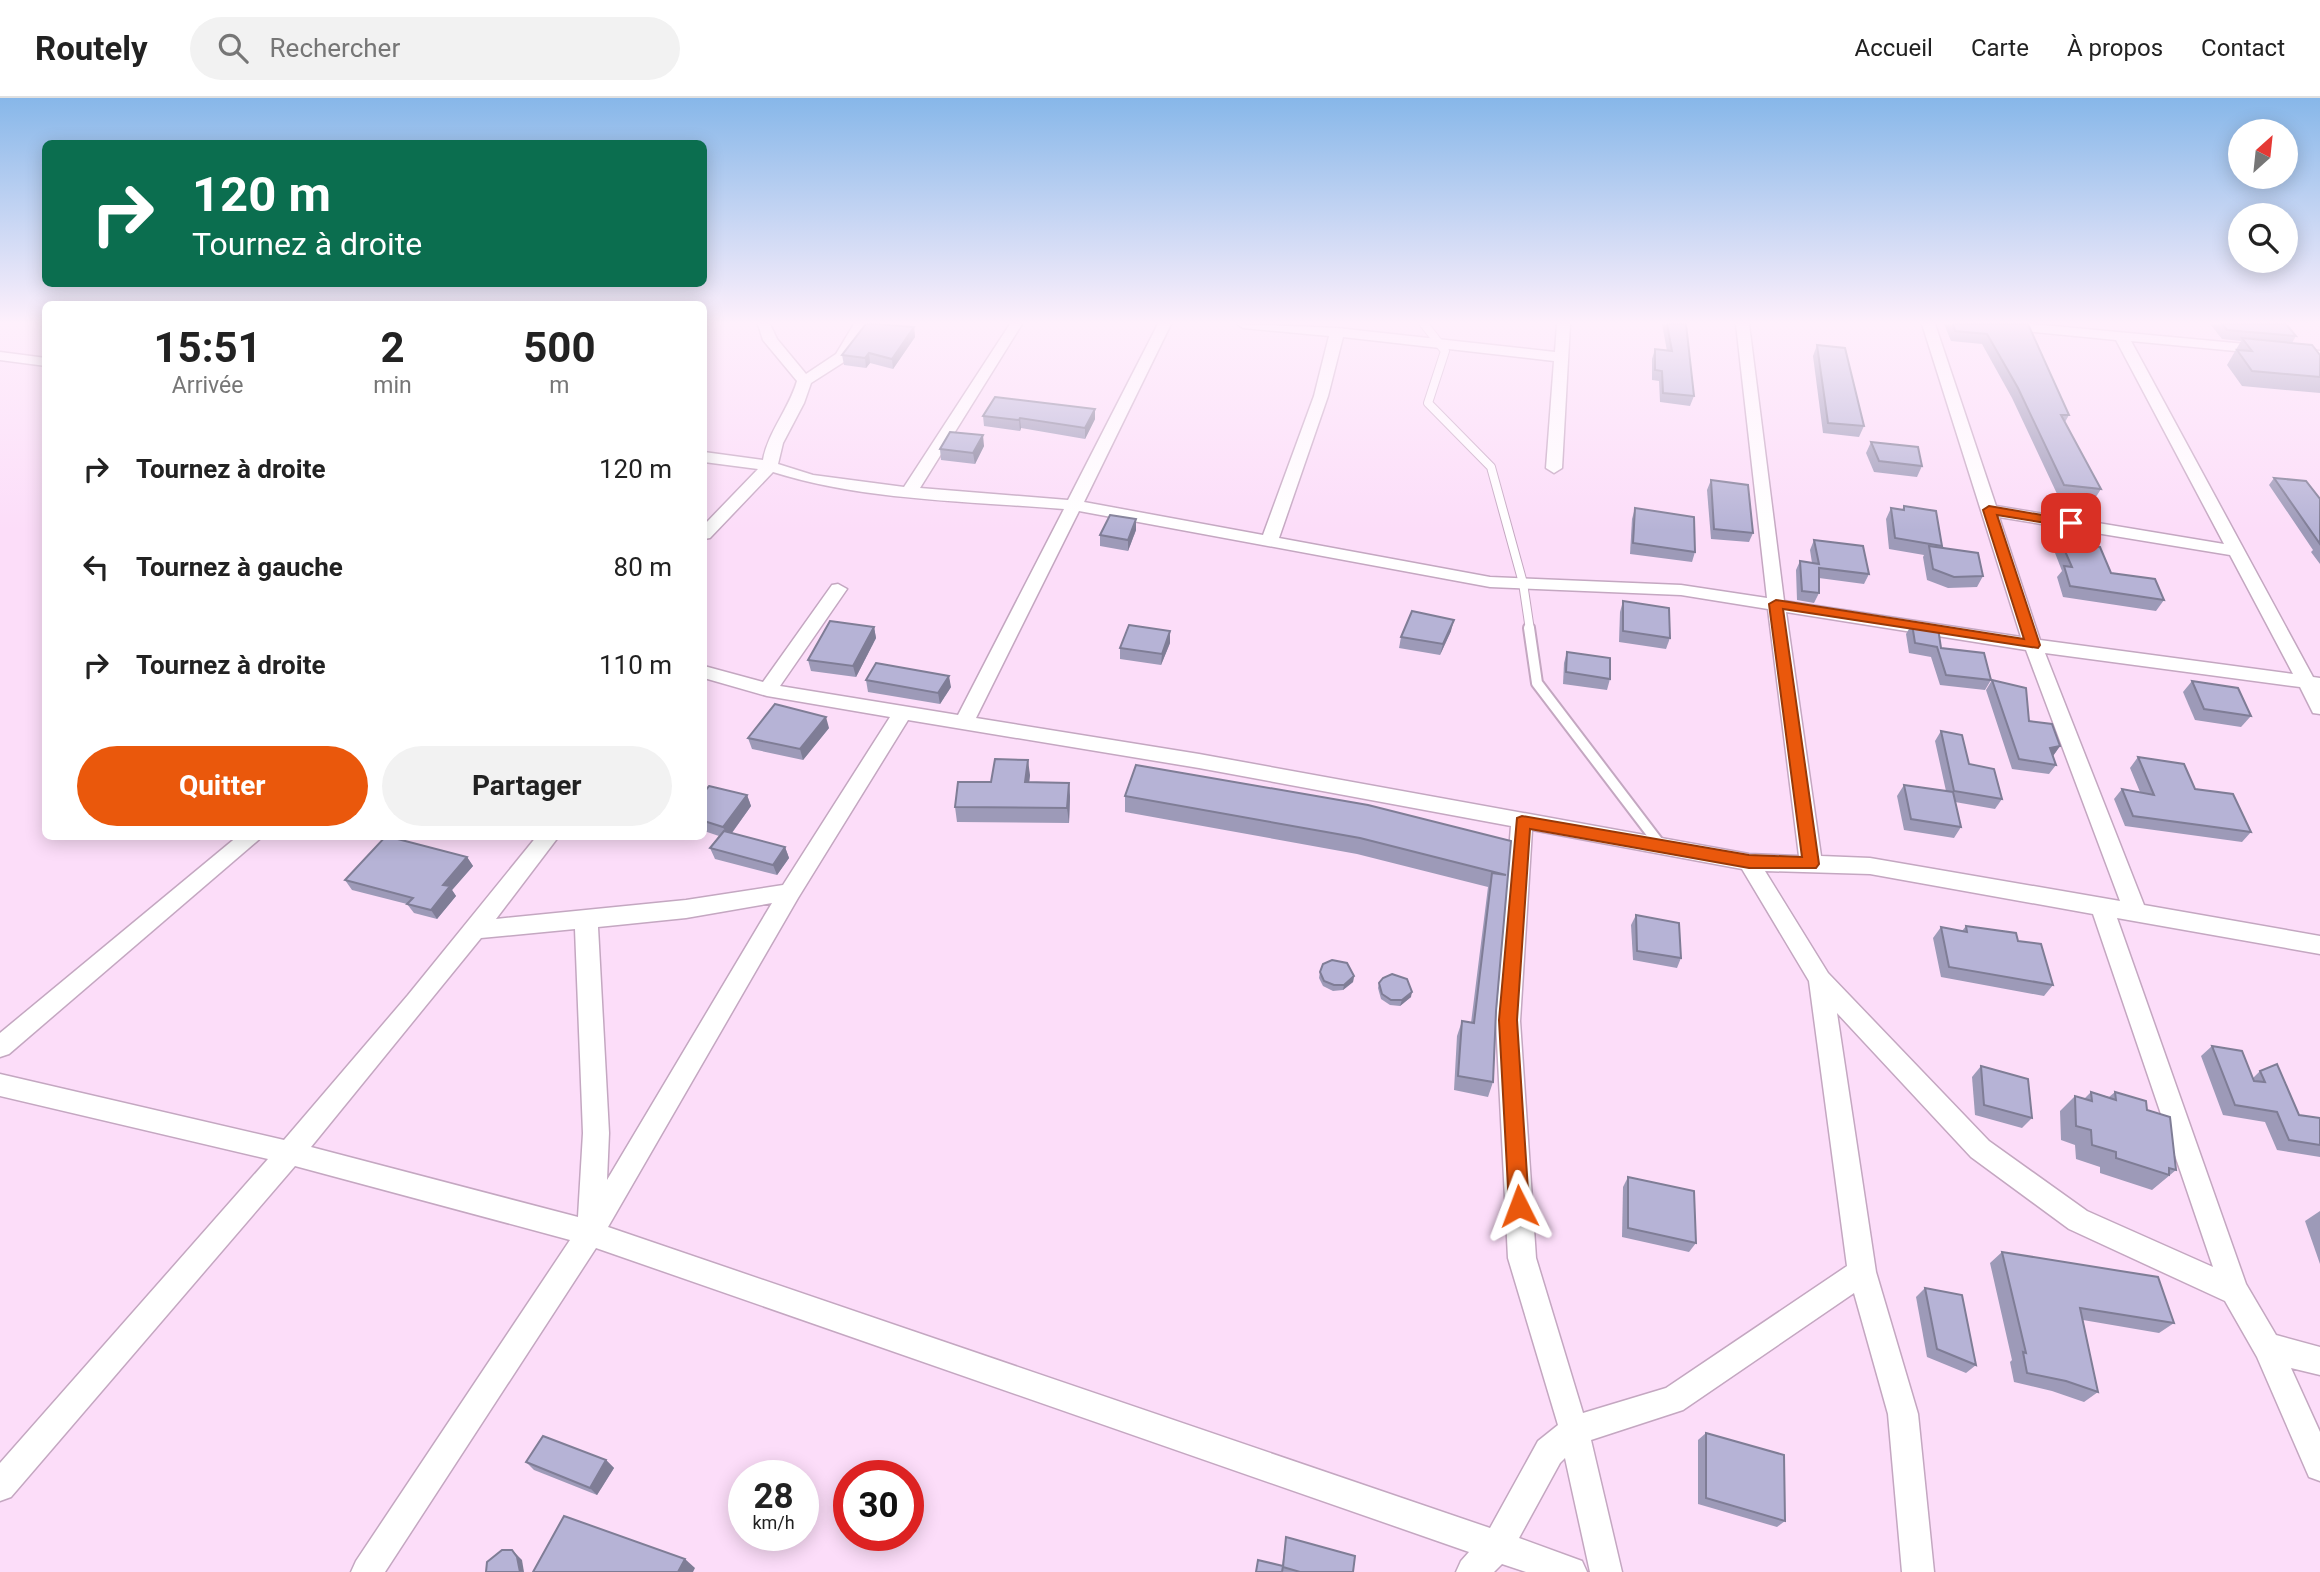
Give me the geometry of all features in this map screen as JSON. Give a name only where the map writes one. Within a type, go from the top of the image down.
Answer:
[{"type":"street","points":[[707,531],[770,466],[772,448],[801,400],[802,393]]},
{"type":"street","points":[[909,492],[972,393]]},
{"type":"street","points":[[964,723],[1131,393]]},
{"type":"street","points":[[1269,541],[1322,393]]},
{"type":"street","points":[[1554,468],[1558,393]]},
{"type":"street","points":[[1751,393],[1811,864]]},
{"type":"street","points":[[1951,393],[2033,645],[2136,914]]},
{"type":"street","points":[[2152,393],[2237,551],[2314,683],[2320,708]]},
{"type":"street","points":[[707,457],[770,466],[811,480],[909,492],[1075,505],[1490,582],[1681,590],[2033,645],[2314,683]]},
{"type":"street","points":[[1989,510],[2237,551]]},
{"type":"street","points":[[767,690],[838,589]]},
{"type":"street","points":[[707,673],[767,690],[1199,761],[1749,862],[1870,866],[2320,944]]},
{"type":"street","points":[[368,1572],[590,1233],[790,892],[903,712]]},
{"type":"street","points":[[1522,822],[1508,1020],[1522,1258],[1574,1431],[1606,1572]]},
{"type":"street","points":[[0,1047],[248,840]]},
{"type":"street","points":[[0,1486],[291,1153],[476,930],[546,840]]},
{"type":"street","points":[[1749,862],[1820,980],[1980,1149],[2078,1220],[2235,1291]]},
{"type":"street","points":[[476,930],[685,909],[790,892]]},
{"type":"street","points":[[2102,908],[2235,1291],[2267,1347],[2320,1466]]},
{"type":"street","points":[[586,919],[596,1133],[590,1233]]},
{"type":"street","points":[[1820,980],[1862,1272],[1903,1414],[1918,1572]]},
{"type":"street","points":[[0,1085],[291,1153],[590,1233],[1571,1572]]},
{"type":"street","points":[[1472,1572],[1497,1547],[1549,1452],[1574,1431],[1673,1400],[1862,1272]]},
{"type":"street","points":[[2267,1347],[2320,1361]]},
{"type":"lane","points":[[1431,393],[1428,403],[1491,467],[1523,583],[1537,683],[1661,846]]},
{"type":"building","points":[[1663,393],[1694,393],[1694,396]]},
{"type":"building","points":[[1824,393],[1856,393],[1864,426],[1828,423]]},
{"type":"building","points":[[2020,393],[2059,393],[2069,415],[2061,415],[2101,489],[2064,485]]},
{"type":"building","points":[[995,397],[1095,409],[1085,428],[1020,418],[983,416]]},
{"type":"building","points":[[950,432],[983,435],[973,453],[940,449]]},
{"type":"building","points":[[1871,442],[1918,447],[1922,466],[1879,461]]},
{"type":"building","points":[[2274,478],[2306,481],[2320,499],[2320,544]]},
{"type":"building","points":[[1711,480],[1748,485],[1753,533],[1714,529]]},
{"type":"building","points":[[1904,506],[1936,511],[1942,546],[1895,538],[1891,508],[1904,510]]},
{"type":"building","points":[[1635,508],[1694,517],[1695,552],[1633,543]]},
{"type":"building","points":[[1110,515],[1136,519],[1128,540],[1100,535]]},
{"type":"building","points":[[1814,540],[1863,546],[1869,574],[1819,568],[1819,593],[1802,591],[1800,561],[1819,564]]},
{"type":"building","points":[[2061,542],[2100,547],[2111,573],[2155,579],[2164,600],[2070,586],[2064,566],[2072,567]]},
{"type":"building","points":[[1929,546],[1978,553],[1983,576],[1954,577],[1933,569]]},
{"type":"building","points":[[1623,601],[1669,608],[1670,638],[1623,631]]},
{"type":"building","points":[[1412,611],[1454,620],[1443,644],[1401,637]]},
{"type":"building","points":[[830,621],[874,627],[853,666],[808,660]]},
{"type":"building","points":[[1912,624],[1938,628],[1941,648],[1984,653],[1991,680],[1946,675],[1937,647],[1915,643]]},
{"type":"building","points":[[1129,625],[1170,631],[1162,654],[1120,648]]},
{"type":"building","points":[[1567,652],[1610,658],[1610,679],[1566,672]]},
{"type":"building","points":[[876,663],[949,676],[938,693],[866,680]]},
{"type":"building","points":[[1992,680],[2026,688],[2029,721],[2052,724],[2060,746],[2050,748],[2056,765],[2019,759]]},
{"type":"building","points":[[2192,681],[2238,688],[2251,716],[2204,709]]},
{"type":"building","points":[[775,704],[826,717],[800,749],[748,738]]},
{"type":"building","points":[[1941,731],[1962,735],[1969,764],[1994,769],[2002,799],[1954,791]]},
{"type":"building","points":[[2138,757],[2184,764],[2195,789],[2233,794],[2251,832],[2133,816],[2122,789],[2154,795]]},
{"type":"building","points":[[995,759],[1028,760],[1025,782],[1069,783],[1067,808],[955,807],[958,782],[991,782]]},
{"type":"building","points":[[1136,765],[1368,805],[1511,841],[1496,1011],[1493,1082],[1458,1076],[1462,1021],[1474,1023],[1492,873],[1506,875],[1360,838],[1125,796]]},
{"type":"building","points":[[1904,785],[1953,792],[1961,827],[1911,819]]},
{"type":"building","points":[[709,786],[747,795],[723,827],[707,822]]},
{"type":"building","points":[[724,831],[785,847],[773,865],[710,848]]},
{"type":"building","points":[[382,840],[401,840],[467,857],[443,885],[450,886],[431,910],[407,904],[413,898],[345,880]]},
{"type":"building","points":[[1636,915],[1679,923],[1681,958],[1637,951]]},
{"type":"building","points":[[1966,926],[2016,933],[2018,941],[2041,944],[2053,985],[1949,967],[1941,927],[1967,932]]},
{"type":"building","points":[[1332,960],[1347,963],[1354,976],[1344,985],[1324,981],[1320,972],[1323,964]]},
{"type":"building","points":[[1392,974],[1407,979],[1412,992],[1402,1000],[1391,1000],[1382,994],[1379,983]]},
{"type":"building","points":[[2212,1046],[2242,1051],[2254,1081],[2265,1082],[2260,1071],[2277,1064],[2299,1115],[2320,1118],[2320,1145],[2289,1140],[2277,1112],[2235,1105]]},
{"type":"building","points":[[1981,1066],[2028,1079],[2032,1118],[1984,1105]]},
{"type":"building","points":[[2091,1092],[2116,1100],[2115,1092],[2146,1101],[2147,1110],[2170,1117],[2176,1170],[2169,1168],[2169,1175],[2116,1158],[2116,1152],[2092,1145],[2091,1130],[2076,1126],[2075,1096],[2092,1101]]},
{"type":"building","points":[[1628,1177],[1694,1191],[1696,1243],[1628,1228]]},
{"type":"building","points":[[2002,1252],[2158,1277],[2174,1323],[2080,1308],[2098,1392],[2066,1381],[2027,1373],[2023,1352],[2026,1353]]},
{"type":"building","points":[[1925,1288],[1962,1295],[1976,1365],[1937,1349]]},
{"type":"building","points":[[1706,1433],[1784,1455],[1785,1521],[1706,1498]]},
{"type":"building","points":[[543,1436],[606,1460],[590,1488],[526,1462]]},
{"type":"building","points":[[564,1516],[685,1559],[678,1572],[533,1572]]},
{"type":"building","points":[[1286,1537],[1355,1556],[1353,1572],[1300,1572],[1283,1567]]},
{"type":"building","points":[[502,1550],[512,1550],[517,1557],[520,1572],[486,1572],[487,1562]]},
{"type":"building","points":[[1258,1560],[1283,1566],[1282,1572],[1256,1572]]},
{"type":"route","points":[[1519,1206],[1508,1020],[1522,822],[1749,862],[1811,864],[1776,604],[2033,645],[1989,510],[2071,523]]}]
